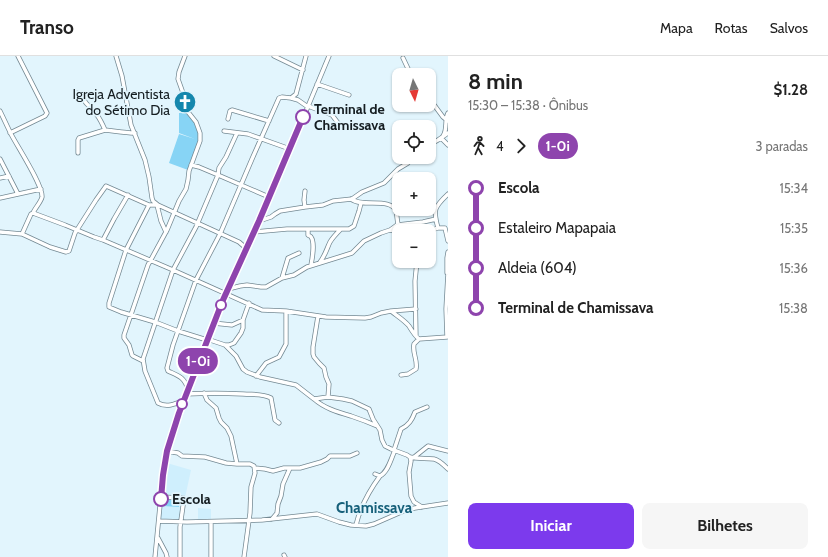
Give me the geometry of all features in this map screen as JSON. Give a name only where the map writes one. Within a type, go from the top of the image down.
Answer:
[{"type":"street","points":[[10,133],[47,114],[18,56]]},
{"type":"street","points":[[116,56],[122,76],[131,125],[145,160],[152,198],[157,205],[161,221],[166,232]]},
{"type":"street","points":[[143,361],[132,355],[124,336],[150,260],[166,232],[188,184],[189,171],[200,140],[200,132],[196,122],[181,106],[183,93],[178,79],[185,56]]},
{"type":"street","points":[[274,56],[303,70]]},
{"type":"street","points":[[298,100],[296,94],[306,56]]},
{"type":"street","points":[[155,557],[163,475],[167,451],[183,401],[227,292],[259,221],[329,56]]},
{"type":"street","points":[[403,58],[408,68]]},
{"type":"street","points":[[317,84],[349,95]]},
{"type":"street","points":[[77,92],[96,113],[105,130]]},
{"type":"street","points":[[290,98],[296,94]]},
{"type":"street","points":[[188,389],[182,378],[168,371],[167,369],[173,345],[196,280],[220,234],[279,98],[282,97],[298,100],[308,106],[332,115],[338,123]]},
{"type":"street","points":[[436,108],[447,120]]},
{"type":"street","points":[[228,119],[230,111],[232,110],[269,121]]},
{"type":"street","points":[[0,111],[10,133],[39,184],[40,189],[41,199],[31,214],[22,234]]},
{"type":"street","points":[[442,137],[445,133],[447,120],[446,116],[448,113]]},
{"type":"street","points":[[78,153],[79,138],[105,130],[135,133]]},
{"type":"street","points":[[224,130],[248,134],[290,149]]},
{"type":"street","points":[[183,401],[169,406],[159,404],[145,371],[143,358],[173,270],[198,223],[220,168],[237,133]]},
{"type":"street","points":[[436,141],[448,133]]},
{"type":"street","points":[[442,137],[448,145]]},
{"type":"street","points":[[0,158],[18,194]]},
{"type":"street","points":[[259,221],[280,211],[323,205],[333,201],[354,198],[362,192],[384,183],[398,169],[406,164]]},
{"type":"street","points":[[191,165],[269,197]]},
{"type":"street","points":[[0,178],[9,176]]},
{"type":"street","points":[[0,232],[22,234],[66,252],[69,250],[77,230],[106,186],[150,204],[175,212],[238,242],[246,248]]},
{"type":"street","points":[[0,198],[40,189]]},
{"type":"street","points":[[305,191],[305,207]]},
{"type":"street","points":[[448,194],[441,201],[435,211],[438,228],[445,228],[448,241]]},
{"type":"street","points":[[103,240],[128,195]]},
{"type":"street","points":[[351,199],[361,203],[389,205],[396,212],[398,224]]},
{"type":"street","points":[[254,232],[287,229],[353,228],[361,203]]},
{"type":"street","points":[[150,204],[126,250],[108,305],[109,307],[178,331],[229,346],[235,342],[242,331],[249,304]]},
{"type":"street","points":[[33,213],[94,238],[103,240],[227,292],[264,311],[286,311],[318,316],[365,318],[391,311],[416,309]]},
{"type":"street","points":[[406,224],[436,219]]},
{"type":"street","points":[[308,229],[308,236],[312,241],[313,255],[311,265]]},
{"type":"street","points":[[320,263],[332,239],[341,229]]},
{"type":"street","points":[[227,292],[240,286],[247,285],[266,287],[282,278],[294,275],[311,265],[352,253],[364,241],[390,230]]},
{"type":"street","points":[[401,375],[408,374],[416,369],[417,361],[413,348],[414,344],[419,339],[448,337],[446,309],[448,291],[448,252]]},
{"type":"street","points":[[282,278],[288,258],[299,254]]},
{"type":"street","points":[[416,268],[415,282],[416,336]]},
{"type":"street","points":[[256,376],[266,363],[279,357],[286,344],[286,311]]},
{"type":"street","points":[[391,311],[400,318],[419,339]]},
{"type":"street","points":[[318,316],[313,350],[314,357],[324,368],[329,384],[328,397]]},
{"type":"street","points":[[214,323],[232,325],[244,320]]},
{"type":"street","points":[[225,345],[236,356],[245,371],[256,376],[296,385],[327,408],[378,426]]},
{"type":"street","points":[[204,393],[207,400],[216,408],[221,422],[227,428],[231,436],[237,464]]},
{"type":"street","points":[[186,394],[261,394],[270,397],[273,405],[275,420],[279,424]]},
{"type":"street","points":[[314,399],[328,397],[337,398],[348,400],[367,408],[378,426],[384,445],[387,448],[407,454],[411,457],[439,461],[448,469]]},
{"type":"street","points":[[356,525],[361,509],[374,484],[380,476],[382,476],[386,469],[401,429],[406,427],[413,418],[415,412],[427,407]]},
{"type":"street","points":[[411,457],[428,446],[448,451]]},
{"type":"street","points":[[167,451],[178,453],[182,456],[209,458],[237,464],[252,464],[255,468],[273,471],[284,468],[300,468],[327,460],[330,456],[350,456],[357,453]]},
{"type":"street","points":[[411,457],[409,472],[410,496],[414,502],[422,506]]},
{"type":"street","points":[[244,557],[250,514],[251,487],[255,468]]},
{"type":"street","points":[[272,519],[277,513],[283,484],[290,468]]},
{"type":"street","points":[[375,474],[380,476]]},
{"type":"street","points":[[161,497],[184,499],[181,522],[180,557]]},
{"type":"street","points":[[159,522],[248,521],[317,514],[338,522],[356,525],[370,525],[406,510],[422,506],[448,503]]},
{"type":"street","points":[[211,522],[211,557]]},
{"type":"street","points":[[157,538],[167,557]]},
{"type":"shaded area","points":[[179,113],[188,113],[195,122],[199,135],[197,147],[188,170],[169,163],[179,134],[195,139],[179,133]]},
{"type":"shaded area","points":[[167,463],[191,470],[180,521],[160,521]]},
{"type":"shaded area","points":[[164,497],[179,499],[179,507],[163,506]]},
{"type":"shaded area","points":[[198,508],[211,509],[211,522],[198,521]]},
{"type":"bus line","name":"1-0i","points":[[161,499],[164,464],[170,438],[196,367],[223,300],[281,171],[303,117]]},
{"type":"place","name":"Igreja Adventista do Sétimo Dia","points":[[185,102]]},
{"type":"place","name":"Terminal de Chamissava","points":[[303,117]]},
{"type":"place","name":"Escola","points":[[161,499]]},
{"type":"district","name":"Chamissava","points":[[374,508]]}]
